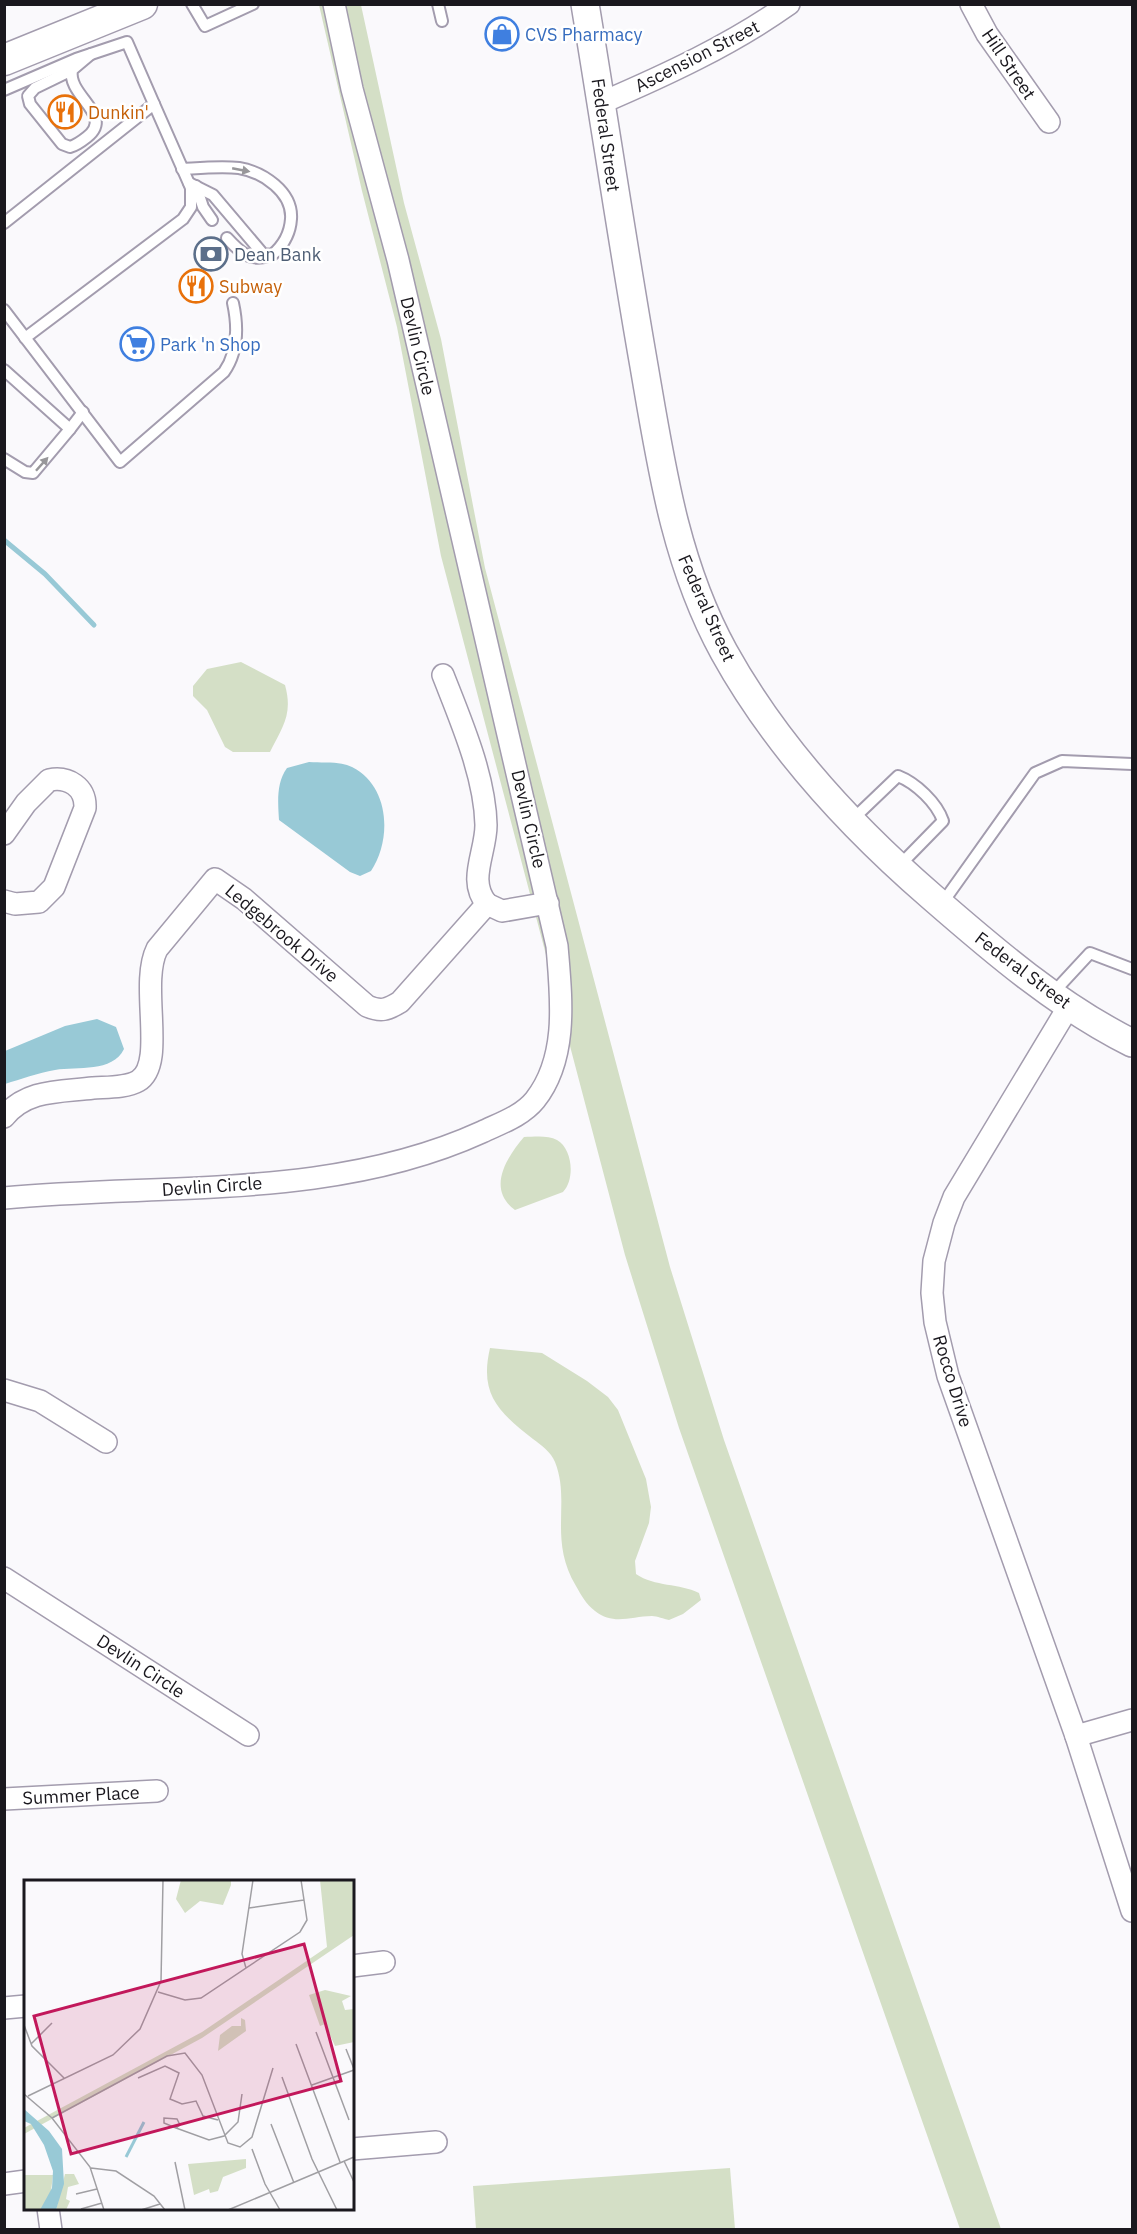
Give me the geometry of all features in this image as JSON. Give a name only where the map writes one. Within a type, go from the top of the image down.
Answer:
[{"type":"main road","points":[[4,60],[126,24]]},
{"type":"street","name":"Devlin Circle","points":[[4,1198],[250,1184],[335,1175],[408,1161],[460,1142],[528,1108],[544,1085],[559,1036],[560,984],[557,946],[548,903],[398,260],[352,88],[334,4]]},
{"type":"street","name":"Federal Street","points":[[585,4],[619,227],[665,493],[690,576],[724,651],[794,756],[852,820],[899,867],[941,905],[1061,1000],[1132,1043]]},
{"type":"street","name":"Ascension Street","points":[[601,103],[675,70],[762,23],[789,4]]},
{"type":"street","name":"Hill Street","points":[[971,4],[994,44],[1049,123]]},
{"type":"street","points":[[443,675],[458,711],[482,789],[486,833],[476,881],[479,895],[487,904],[502,911],[548,903]]},
{"type":"street","points":[[4,834],[26,803],[49,780],[57,778],[75,784],[86,799],[85,808],[65,862],[50,892],[39,902],[4,901]]},
{"type":"street","name":"Ledgebrook Drive","points":[[4,1117],[20,1101],[38,1093],[118,1086],[137,1082],[146,1074],[152,1053],[150,962],[156,949],[215,879],[244,899],[367,1006],[378,1011],[389,1009],[400,1002],[487,904]]},
{"type":"street","name":"Rocco Drive","points":[[1061,1000],[954,1197],[937,1245],[932,1293],[935,1322],[948,1376],[1076,1736],[1132,1911]]},
{"type":"street","points":[[4,1390],[40,1401],[106,1442]]},
{"type":"street","name":"Devlin Circle","points":[[4,1578],[248,1735]]},
{"type":"street","points":[[1076,1736],[1132,1720]]},
{"type":"street","name":"Summer Place","points":[[4,1799],[157,1791]]},
{"type":"street","points":[[354,1965],[384,1962]]},
{"type":"street","points":[[4,2008],[24,2006]]},
{"type":"street","points":[[354,2149],[436,2142]]},
{"type":"street","points":[[4,2184],[24,2181]]},
{"type":"street","points":[[48,2210],[51,2229]]},
{"type":"lane","points":[[192,4],[205,26],[253,4]]},
{"type":"lane","points":[[438,4],[442,21]]},
{"type":"lane","points":[[72,70],[74,88],[94,113],[97,123],[93,132],[70,147],[62,144],[28,99],[34,88],[72,70],[126,24],[154,104],[182,169],[212,220]]},
{"type":"lane","points":[[4,90],[91,54]]},
{"type":"lane","points":[[4,223],[154,104]]},
{"type":"lane","points":[[182,169],[238,168],[261,177],[283,193],[291,210],[290,231],[278,250],[268,256],[250,257],[227,238]]},
{"type":"lane","points":[[192,184],[213,195],[257,250],[268,256]]},
{"type":"lane","points":[[25,338],[183,219],[193,200],[192,184]]},
{"type":"lane","points":[[4,310],[120,462],[224,372],[230,364],[236,341],[233,303]]},
{"type":"lane","points":[[4,370],[70,429]]},
{"type":"lane","points":[[4,459],[25,472],[33,473],[82,412]]},
{"type":"lane","points":[[941,905],[1035,773],[1062,761],[1132,764]]},
{"type":"lane","points":[[852,820],[898,776],[906,780],[939,810],[943,821],[899,867]]},
{"type":"lane","points":[[1061,1000],[1090,953],[1132,969]]},
{"type":"green space","points":[[319,5],[361,5],[404,203],[441,339],[485,568],[670,1267],[724,1440],[1001,2229],[960,2229],[679,1428],[625,1255],[441,556],[397,327],[362,191]]},
{"type":"green space","points":[[241,662],[285,685],[287,712],[283,727],[270,752],[233,752],[225,747],[207,710],[193,696],[193,686],[207,669]]},
{"type":"green space","points":[[524,1137],[545,1137],[557,1140],[569,1157],[571,1173],[563,1192],[515,1210],[506,1202],[502,1193],[502,1173],[511,1154]]},
{"type":"green space","points":[[490,1348],[542,1353],[608,1397],[618,1410],[646,1479],[651,1507],[649,1523],[635,1561],[636,1574],[651,1581],[699,1593],[701,1600],[683,1614],[669,1620],[656,1616],[609,1618],[602,1616],[586,1602],[568,1569],[563,1552],[561,1492],[555,1462],[542,1446],[510,1420],[495,1401],[487,1378]]},
{"type":"green space","points":[[730,2168],[735,2229],[476,2229],[473,2186]]},
{"type":"water","points":[[309,762],[347,765],[365,776],[374,787],[384,814],[384,829],[378,858],[371,871],[360,876],[350,872],[279,820],[278,793],[283,774],[287,768]]},
{"type":"water","points":[[97,1019],[116,1027],[124,1049],[119,1057],[103,1065],[49,1071],[5,1084],[5,1051],[65,1026]]},
{"type":"waterway","points":[[4,540],[45,574],[94,625]]},
{"type":"place","name":"CVS Pharmacy","points":[[502,34]]},
{"type":"place","name":"Dunkin'","points":[[65,112]]},
{"type":"place","name":"Dean Bank","points":[[211,254]]},
{"type":"place","name":"Subway","points":[[196,286]]},
{"type":"place","name":"Park 'n Shop","points":[[137,344]]}]
